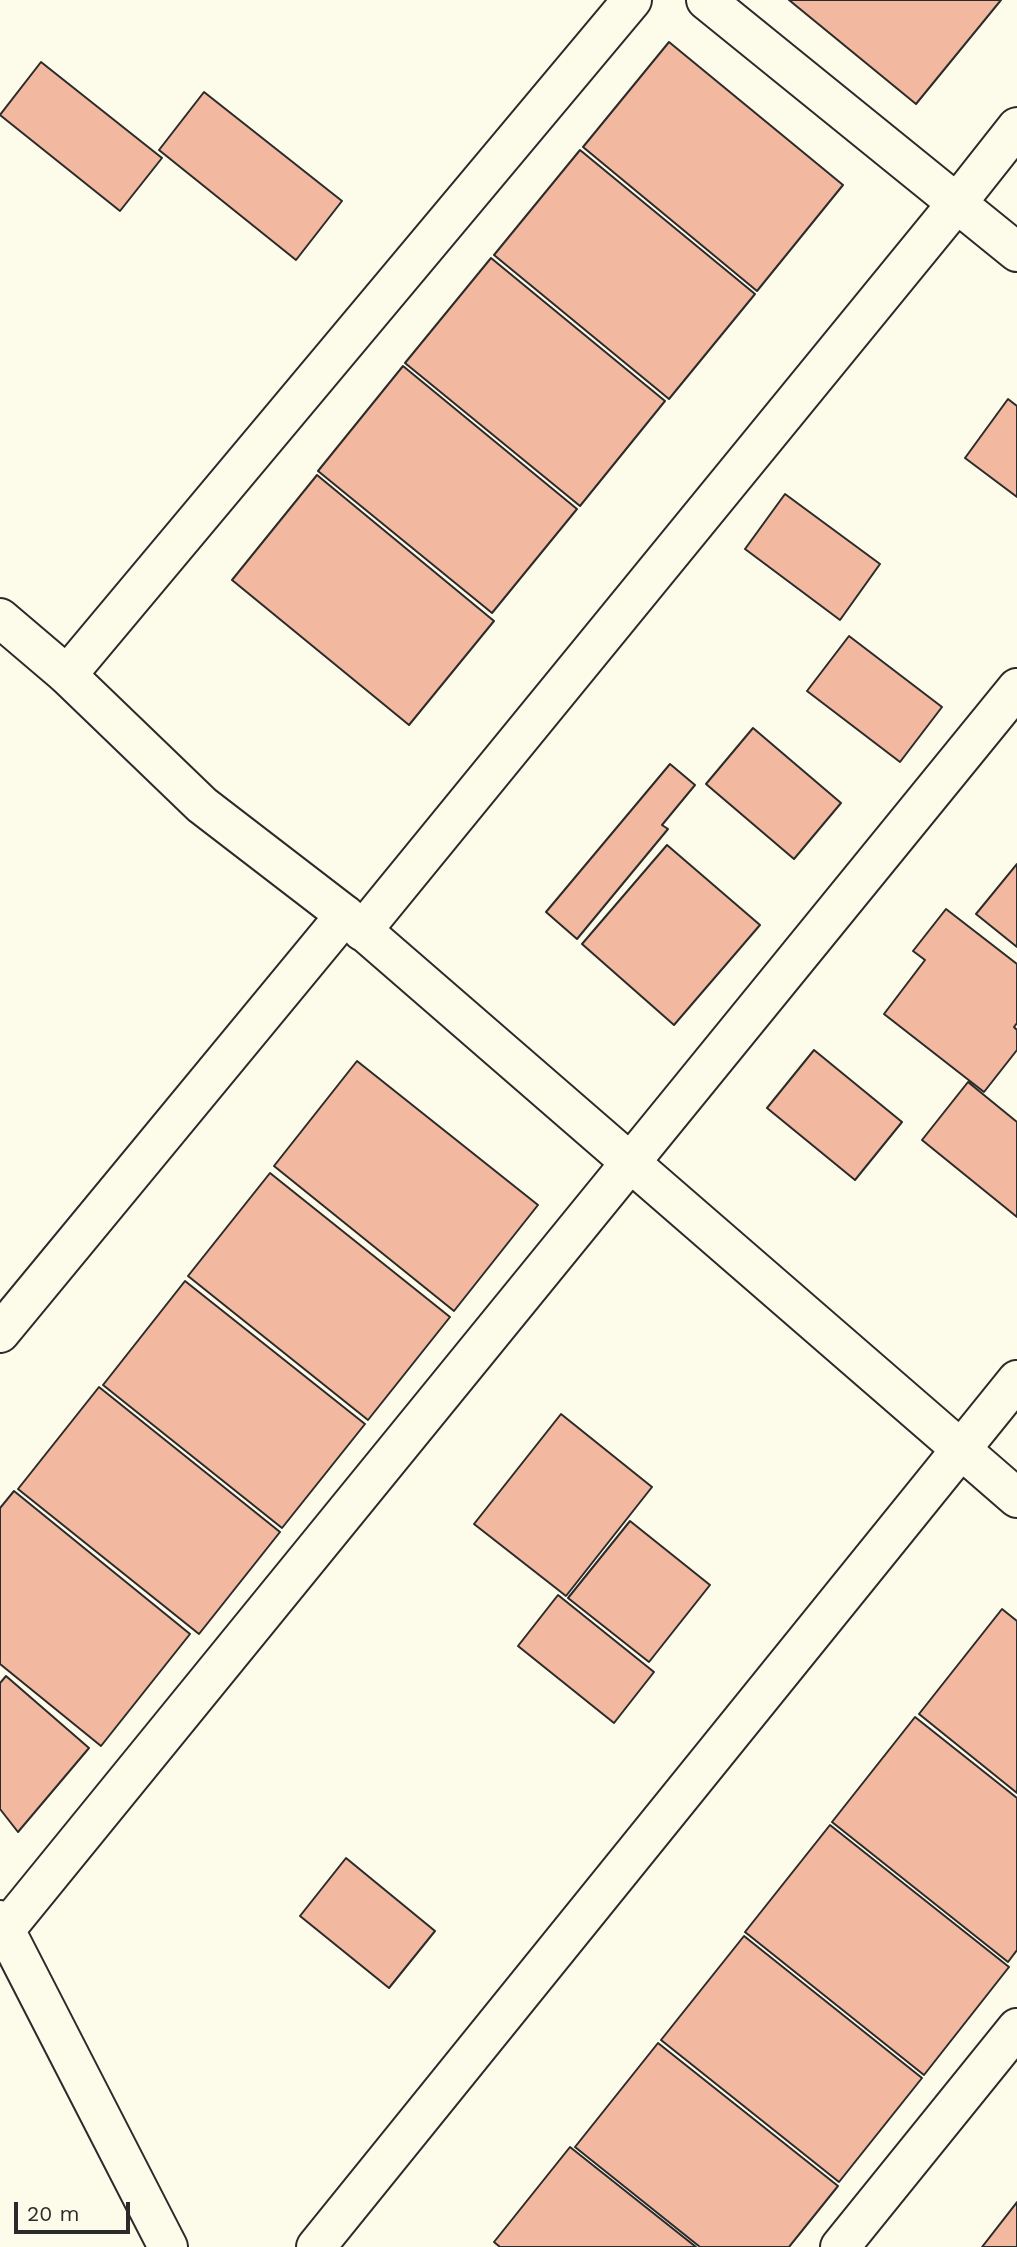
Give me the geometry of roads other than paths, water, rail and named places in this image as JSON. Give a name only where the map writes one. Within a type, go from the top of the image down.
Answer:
[{"type":"street","points":[[67,675],[632,0]]},
{"type":"street","points":[[706,0],[1017,251]]},
{"type":"street","points":[[0,1333],[353,923],[957,203],[1017,127]]},
{"type":"street","points":[[0,618],[67,675],[202,805],[353,923],[1017,1498]]},
{"type":"street","points":[[168,2247],[3,1925],[631,1163],[1017,688]]},
{"type":"street","points":[[331,2242],[1017,1380]]},
{"type":"street","points":[[840,2247],[1017,2028]]}]
